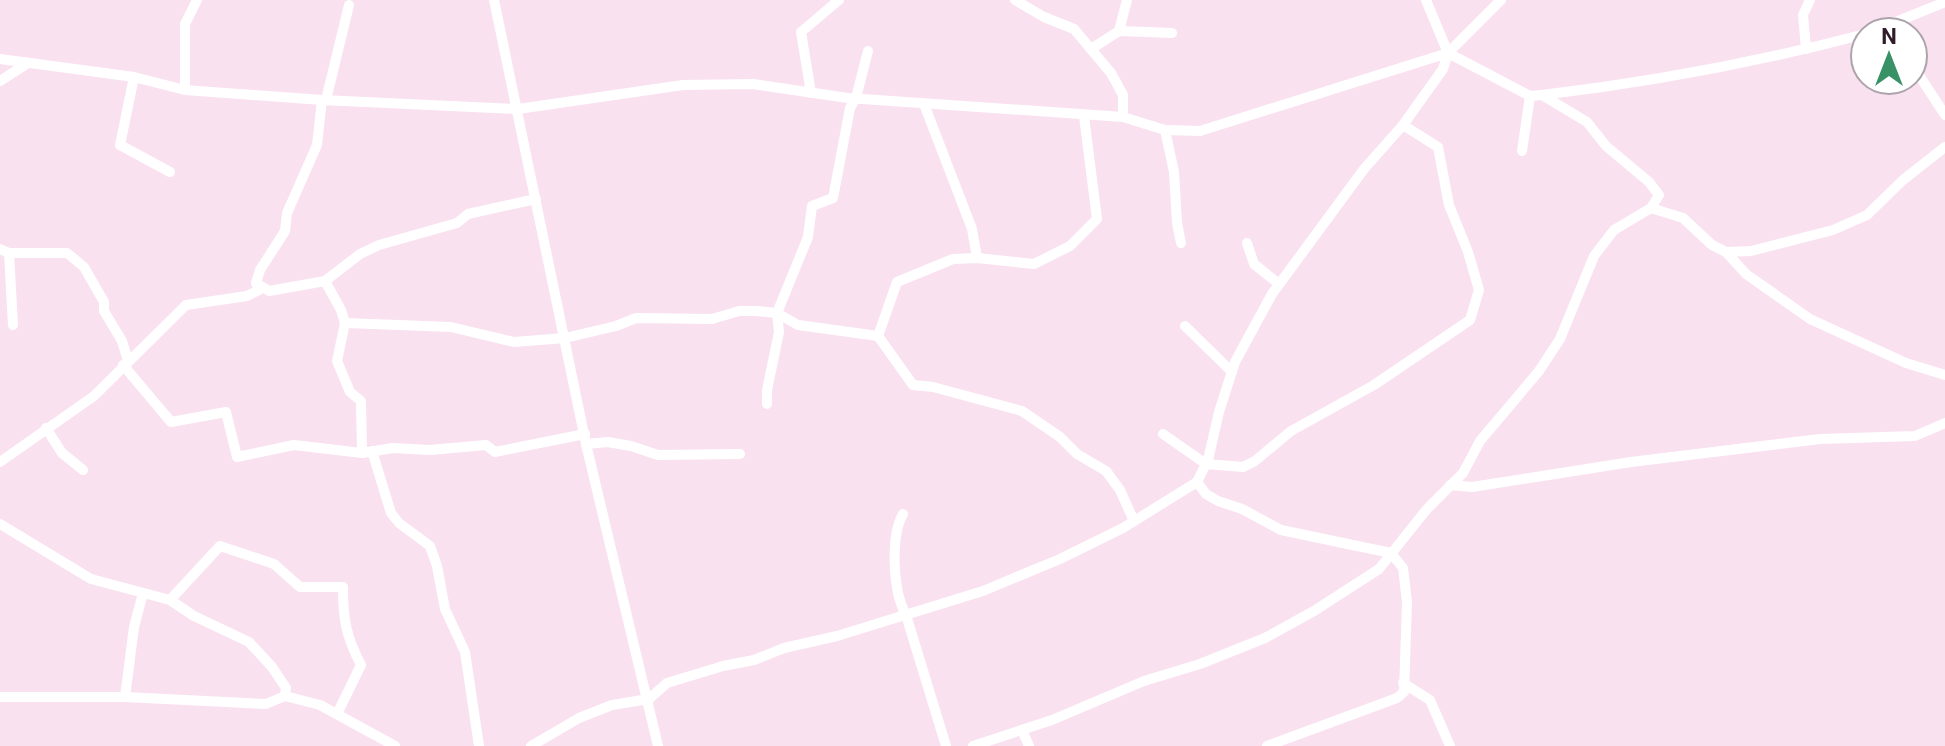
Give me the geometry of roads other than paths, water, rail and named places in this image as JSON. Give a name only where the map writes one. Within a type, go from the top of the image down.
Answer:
[{"type":"street","points":[[185,90],[185,24],[197,0]]},
{"type":"street","points":[[494,0],[586,439],[658,746]]},
{"type":"street","points":[[811,93],[801,32],[839,0]]},
{"type":"street","points":[[1015,0],[1044,17],[1074,29],[1111,73],[1123,95],[1123,117]]},
{"type":"street","points":[[1119,31],[1127,0]]},
{"type":"street","points":[[531,746],[612,705],[649,699],[667,683],[983,591],[1060,559],[1134,521],[1197,482],[1206,464],[1232,372],[1279,284],[1443,69],[1448,53],[1426,0]]},
{"type":"street","points":[[0,59],[134,77],[185,90],[324,100],[518,109],[683,85],[753,84],[856,99],[1123,117],[1165,130],[1200,131],[1448,53],[1501,0]]},
{"type":"street","points":[[1806,49],[1803,15],[1810,0]]},
{"type":"street","points":[[1905,16],[1928,4],[1945,2]]},
{"type":"street","points":[[1,459],[94,396],[186,305],[247,296],[259,290],[256,283],[260,270],[285,231],[291,204],[317,145],[324,100],[349,5]]},
{"type":"street","points":[[1091,49],[1119,31],[1172,33]]},
{"type":"street","points":[[1536,95],[1685,74],[1849,38]]},
{"type":"street","points":[[767,404],[779,332],[777,313],[808,237],[812,206],[833,198],[850,108],[856,99],[868,51]]},
{"type":"street","points":[[973,746],[1052,720],[1144,681],[1200,664],[1265,638],[1379,569],[1463,473],[1480,441],[1539,371],[1560,339],[1594,256],[1614,230],[1651,208],[1659,195],[1649,182],[1606,146],[1587,122],[1448,53]]},
{"type":"street","points":[[0,81],[29,62]]},
{"type":"street","points":[[134,77],[120,145],[170,172]]},
{"type":"street","points":[[1929,90],[1945,115]]},
{"type":"street","points":[[1522,151],[1536,95]]},
{"type":"street","points":[[924,104],[972,229],[977,258]]},
{"type":"street","points":[[878,336],[897,282],[953,259],[977,258],[1034,264],[1070,246],[1097,219],[1084,116]]},
{"type":"street","points":[[1163,434],[1206,464],[1243,467],[1291,431],[1374,385],[1470,320],[1479,290],[1449,205],[1438,147],[1403,125]]},
{"type":"street","points":[[1165,130],[1174,172],[1181,243]]},
{"type":"street","points":[[1726,252],[1751,251],[1833,230],[1867,215],[1903,180],[1945,147]]},
{"type":"street","points":[[256,283],[269,291],[325,281],[360,254],[379,245],[457,223],[468,214],[536,199]]},
{"type":"street","points":[[1651,208],[1683,218],[1712,245],[1726,252],[1746,274],[1810,319],[1906,363],[1945,375]]},
{"type":"street","points":[[1247,243],[1254,264],[1279,284]]},
{"type":"street","points":[[13,325],[4,251],[67,253],[84,267],[104,302],[104,311],[122,341],[126,363],[171,422],[226,412],[237,457],[294,445],[367,452],[393,448],[430,450],[486,445],[495,452],[586,439],[631,446],[658,455],[740,454]]},
{"type":"street","points":[[325,281],[345,323],[337,361],[350,392],[361,401],[367,452],[391,513],[399,523],[430,546],[437,566],[445,609],[465,652],[479,746]]},
{"type":"street","points":[[345,323],[451,327],[514,342],[565,338],[636,318],[712,319],[739,311],[777,313],[798,325],[878,336],[913,385],[933,387],[1022,411],[1048,429],[1077,454],[1106,471],[1120,490],[1134,521]]},
{"type":"street","points":[[1185,326],[1232,372]]},
{"type":"street","points":[[1450,485],[1472,487],[1631,462],[1820,439],[1915,436],[1945,423]]},
{"type":"street","points":[[46,428],[62,453],[83,470]]},
{"type":"street","points":[[1197,482],[1206,494],[1218,501],[1242,509],[1281,530],[1391,553],[1403,568],[1407,602],[1404,692],[1397,698],[1267,746]]},
{"type":"street","points":[[903,514],[895,528],[898,600],[906,615],[946,746]]},
{"type":"street","points":[[0,524],[91,579],[170,600],[194,616],[249,642],[272,667],[286,688],[285,696]]},
{"type":"street","points":[[170,600],[220,546],[274,564],[300,587],[343,587],[347,639],[361,665],[337,714]]},
{"type":"street","points":[[125,697],[134,627],[143,593]]},
{"type":"street","points":[[1403,683],[1430,700],[1450,746]]},
{"type":"street","points":[[0,697],[125,697],[266,704],[285,696],[320,705],[395,746]]},
{"type":"street","points":[[1022,730],[1029,746]]}]
